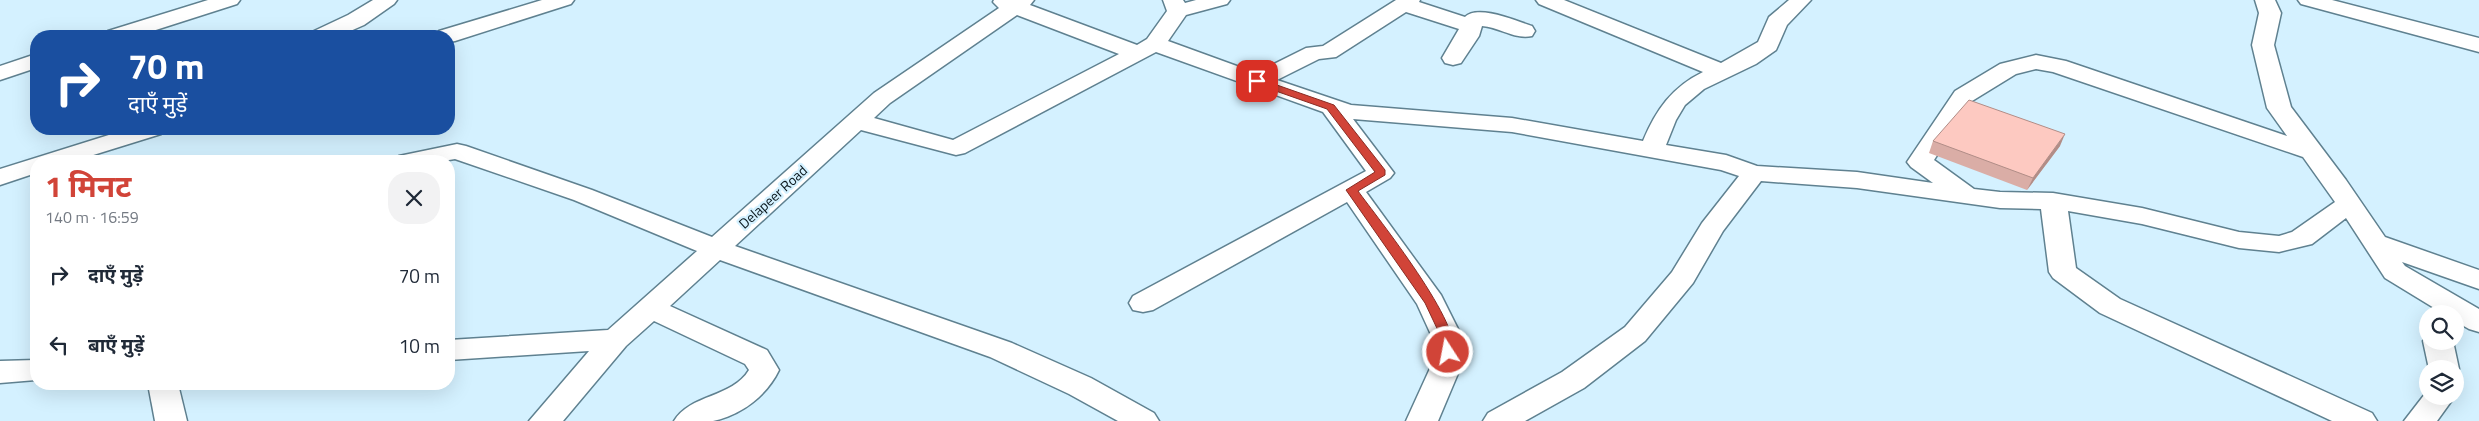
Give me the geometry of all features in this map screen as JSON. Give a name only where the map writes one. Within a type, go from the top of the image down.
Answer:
[{"type":"street","points":[[135,30],[230,0]]},
{"type":"street","points":[[335,30],[356,20],[387,0]]},
{"type":"street","points":[[455,34],[564,0]]},
{"type":"street","points":[[856,121],[956,148],[1146,49],[1176,6],[1220,0]]},
{"type":"street","points":[[1546,0],[1720,71]]},
{"type":"street","points":[[1652,149],[1664,120],[1676,101],[1696,84],[1748,59],[1768,45],[1777,22],[1801,0]]},
{"type":"street","points":[[2265,0],[2270,13],[2263,45],[2279,108],[2349,204],[2395,272],[2426,301],[2479,322]]},
{"type":"street","points":[[2308,0],[2479,45]]},
{"type":"street","points":[[1011,2],[1146,49],[1257,81],[1331,107],[1351,112],[1512,125],[1726,163],[1754,173],[1857,180],[2000,200],[2053,200],[2142,216],[2239,240],[2278,244],[2302,238],[2349,204]]},
{"type":"street","name":"Delapeer Road","points":[[545,421],[616,340],[856,121],[882,98],[1011,2]]},
{"type":"street","points":[[1257,81],[1314,53],[1328,52],[1407,2],[1471,26]]},
{"type":"street","points":[[1453,58],[1468,36],[1474,19],[1494,20],[1524,31]]},
{"type":"street","points":[[1968,196],[1920,162],[1962,96],[2008,69],[2036,62],[2058,66],[2312,152]]},
{"type":"street","points":[[0,73],[30,63]]},
{"type":"street","points":[[1143,303],[1381,173],[1331,107]]},
{"type":"street","points":[[96,155],[111,153],[142,135]]},
{"type":"street","points":[[437,155],[457,151],[584,195],[716,249],[1001,350],[1080,386],[1137,420]]},
{"type":"street","points":[[0,177],[30,167]]},
{"type":"street","points":[[1499,421],[1573,380],[1635,334],[1683,277],[1711,229],[1754,173]]},
{"type":"street","points":[[1351,190],[1431,302],[1448,339],[1447,364],[1422,421]]},
{"type":"street","points":[[2053,200],[2064,272],[2110,306],[2362,421]]},
{"type":"street","points":[[2376,243],[2479,280]]},
{"type":"street","points":[[650,308],[756,357],[764,370],[760,381],[744,393],[693,417],[690,421]]},
{"type":"street","points":[[455,350],[616,340]]},
{"type":"street","points":[[0,372],[30,370]]},
{"type":"street","points":[[163,390],[171,421]]},
{"type":"street","points":[[2420,421],[2433,405]]},
{"type":"building","points":[[1969,100],[2065,134],[2033,178],[1933,141]]},
{"type":"route","points":[[1257,81],[1331,107],[1381,173],[1351,190],[1397,257],[1431,302],[1448,339],[1448,352]]}]
